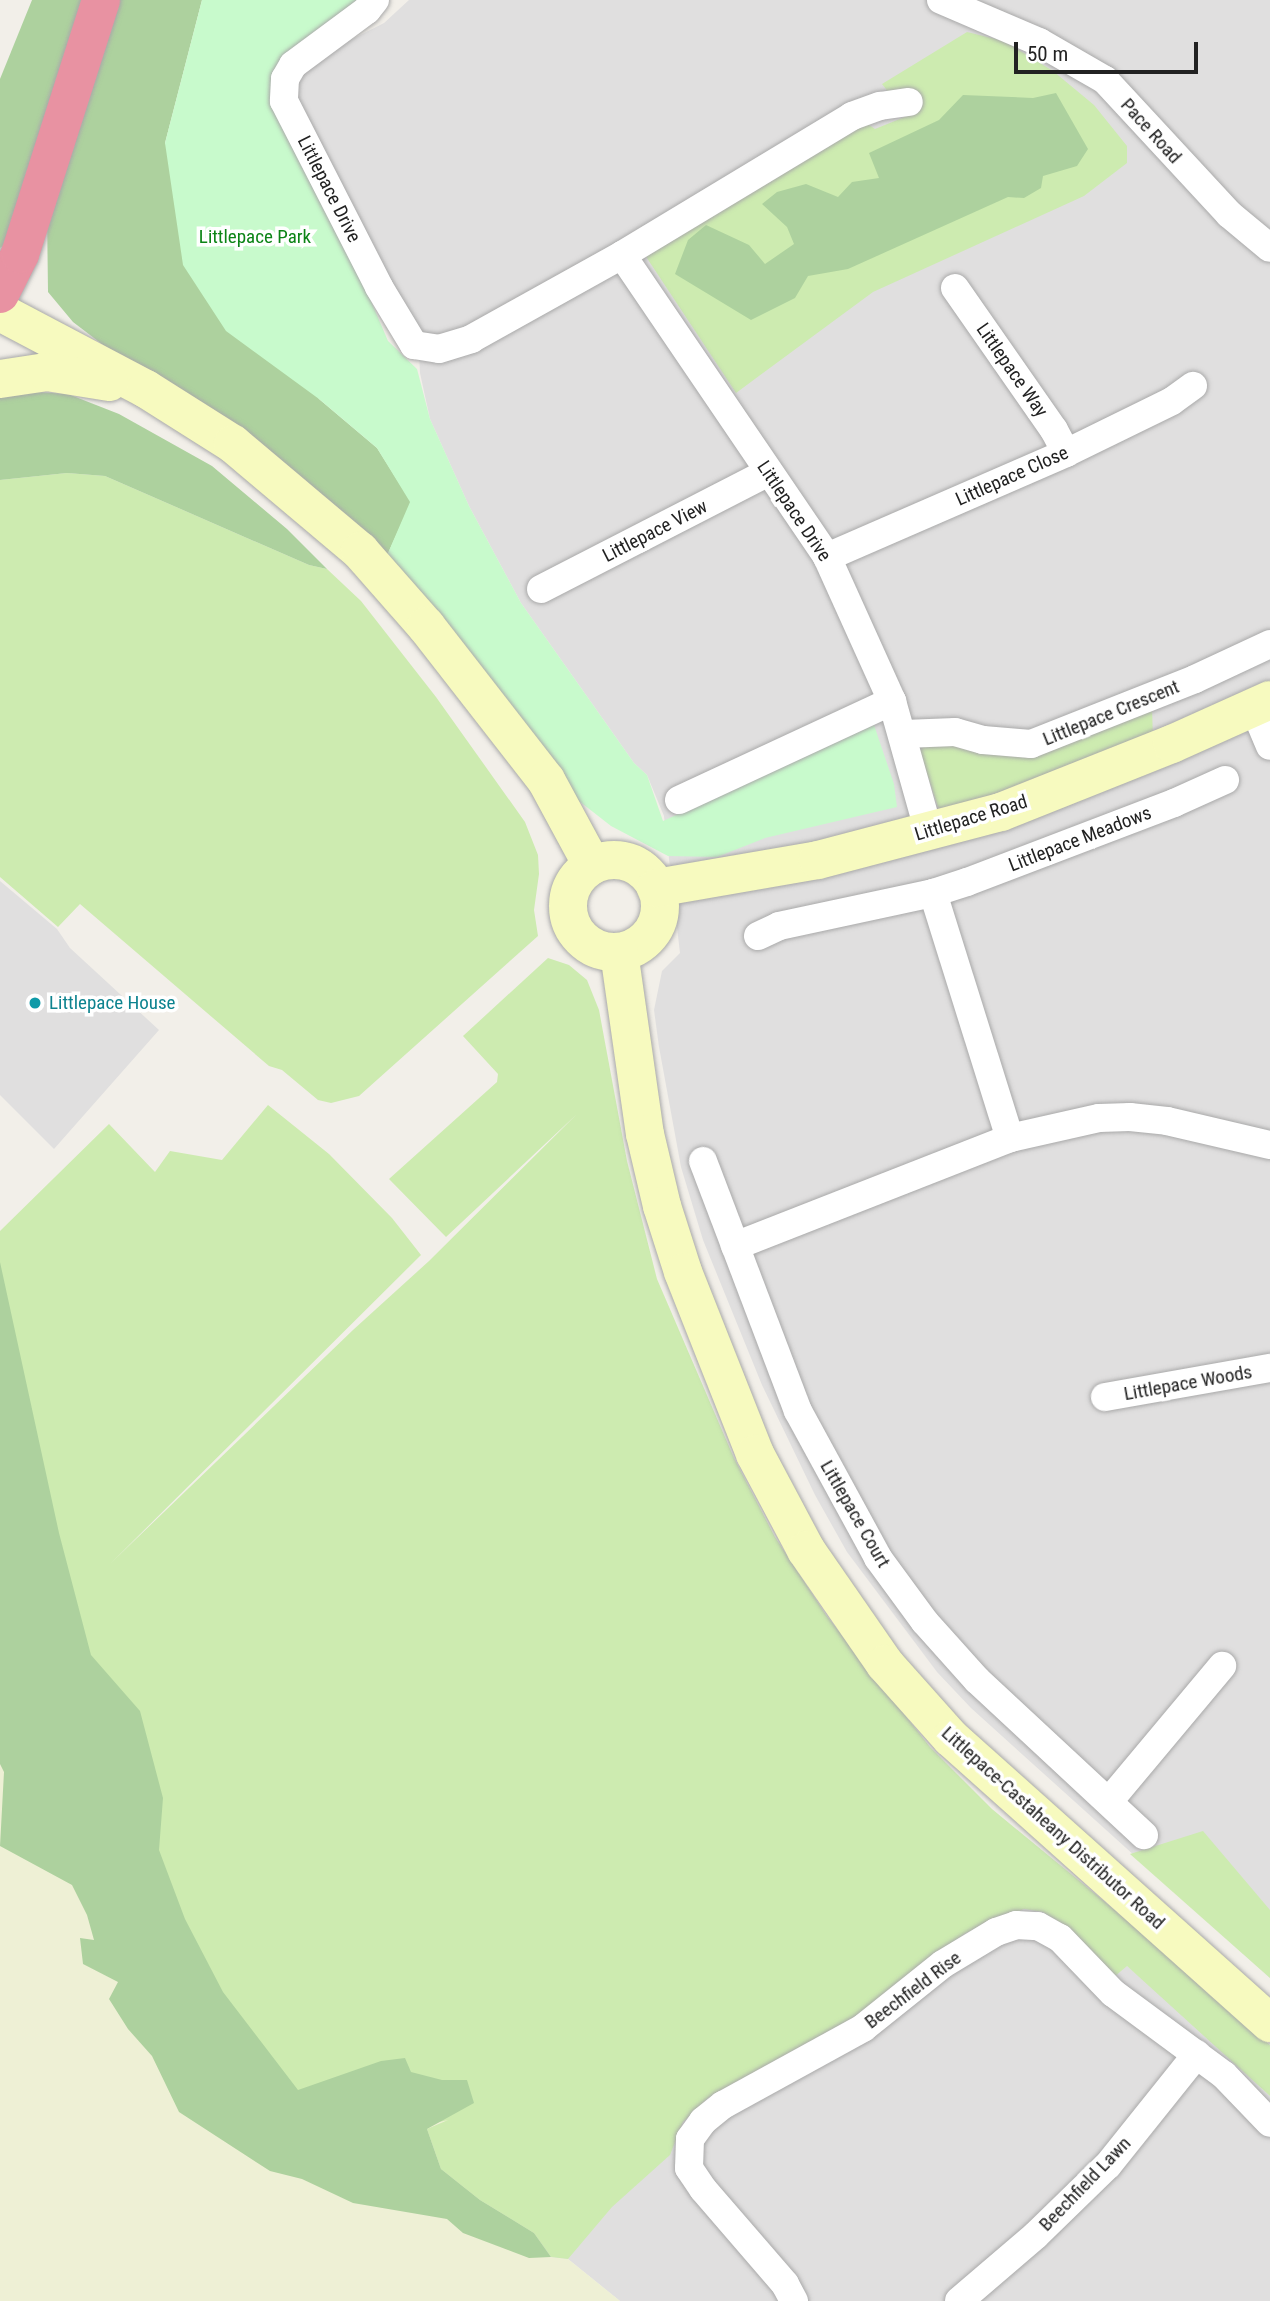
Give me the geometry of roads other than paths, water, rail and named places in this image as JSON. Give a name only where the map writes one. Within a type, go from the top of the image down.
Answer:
[{"type":"highway","points":[[0,294],[20,254],[101,0]]},
{"type":"street","name":"Littlepace Drive","points":[[375,0],[367,10],[293,65],[285,79],[284,101],[379,287],[414,345],[439,349],[471,339],[622,255],[852,116],[880,106],[909,102]]},
{"type":"street","name":"Pace Road","points":[[941,0],[1039,42],[1105,80],[1229,214],[1270,248]]},
{"type":"street","name":"Littlepace Drive","points":[[622,255],[827,557],[892,701],[904,734],[929,833]]},
{"type":"street","name":"Littlepace Way","points":[[955,288],[1055,430],[1066,453]]},
{"type":"street","points":[[0,312],[146,389],[233,444],[360,551],[426,626],[546,780],[592,865]]},
{"type":"street","points":[[0,379],[47,372],[146,389]]},
{"type":"street","name":"Littlepace Close","points":[[827,557],[1066,453],[1172,401],[1193,386]]},
{"type":"street","name":"Littlepace View","points":[[541,589],[769,472]]},
{"type":"street","name":"Littlepace Crescent","points":[[904,734],[955,732],[983,740],[1031,744],[1195,679],[1270,643]]},
{"type":"street","points":[[679,800],[892,701]]},
{"type":"street","points":[[1262,704],[1270,746]]},
{"type":"street","name":"Littlepace Road","points":[[656,888],[818,860],[929,833],[1000,812],[1262,704]]},
{"type":"street","name":"Littlepace Meadows","points":[[758,936],[779,926],[933,893],[1201,804],[1225,780]]},
{"type":"street","points":[[610,860],[624,861],[649,876],[660,902],[654,930],[644,941],[619,953],[590,947],[571,925],[567,911],[568,896],[573,882],[592,865],[610,860]]},
{"type":"street","points":[[933,893],[1010,1138]]},
{"type":"street","name":"Littlepace-Castaheany Distributor Road","points":[[619,953],[645,1134],[674,1246],[755,1454],[806,1550],[885,1664],[951,1738],[1270,2023]]},
{"type":"street","points":[[736,1246],[1010,1138],[1099,1118],[1130,1117],[1167,1121],[1270,1145]]},
{"type":"street","name":"Littlepace Court","points":[[703,1161],[798,1411],[878,1558],[925,1622],[977,1680],[1110,1800],[1144,1835]]},
{"type":"street","name":"Littlepace Woods","points":[[1105,1397],[1270,1368]]},
{"type":"street","points":[[1110,1800],[1222,1666]]},
{"type":"street","name":"Beechfield Rise","points":[[794,2301],[785,2284],[703,2189],[689,2168],[687,2152],[690,2139],[703,2121],[723,2105],[863,2028],[943,1964],[996,1932],[1016,1925],[1038,1926],[1060,1937],[1113,1993],[1224,2075],[1270,2123]]},
{"type":"street","name":"Beechfield Lawn","points":[[959,2301],[1036,2235],[1108,2165],[1196,2054]]},
{"type":"place","name":"Littlepace House","points":[[35,1003]]},
{"type":"park label","name":"Littlepace Park","points":[[255,237]]}]
